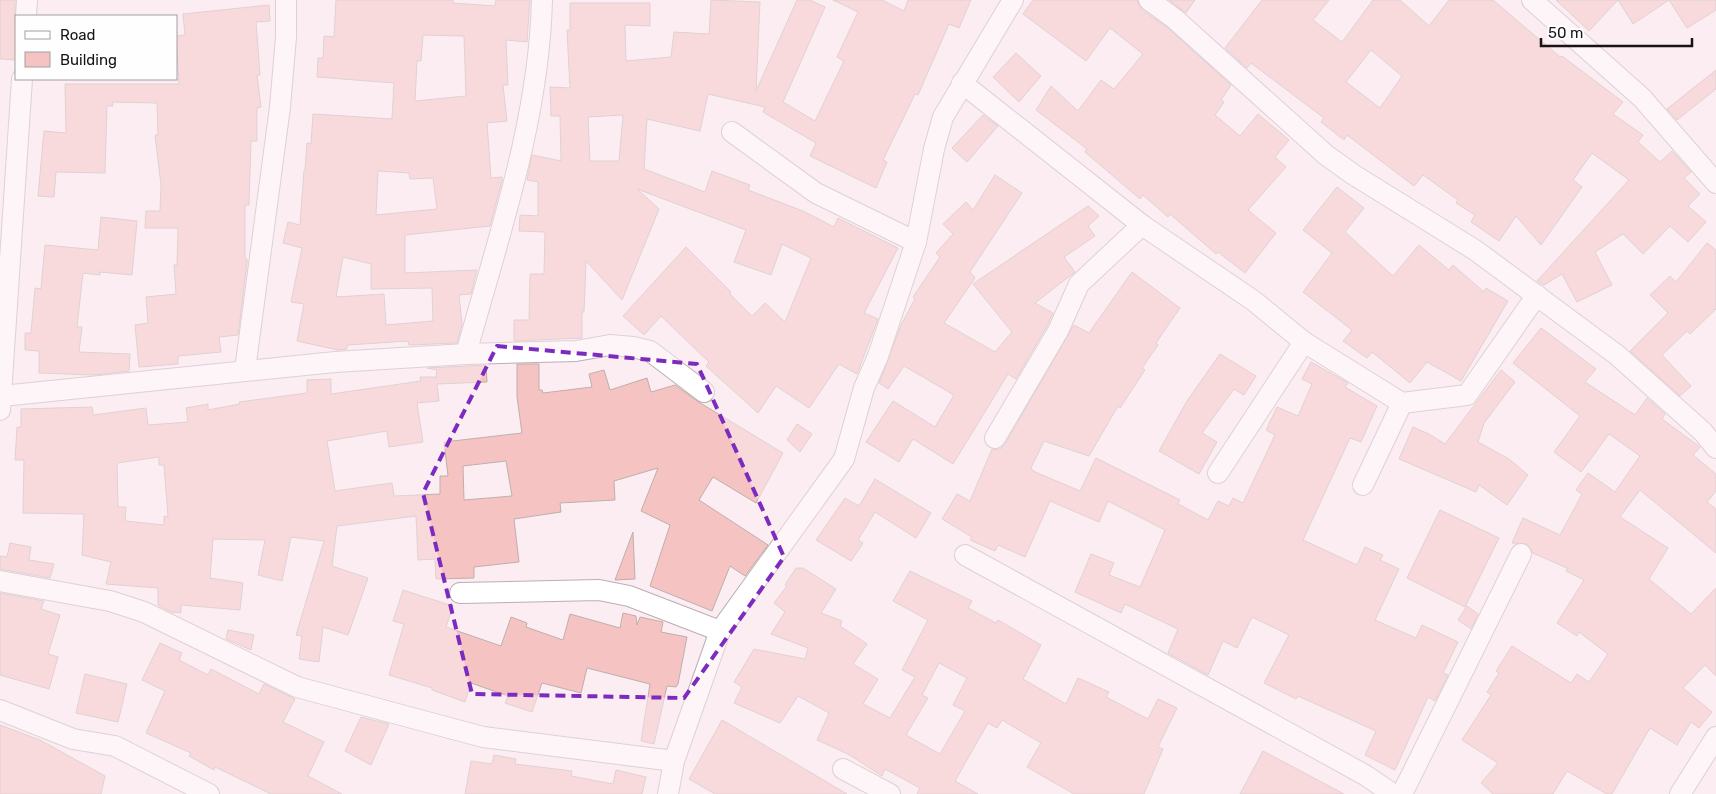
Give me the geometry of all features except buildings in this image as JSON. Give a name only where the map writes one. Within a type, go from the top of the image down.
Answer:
[{"type":"street","points":[[26,15],[27,0]]},
{"type":"street","points":[[245,370],[280,107],[286,37],[286,0]]},
{"type":"street","points":[[466,354],[530,116],[538,71],[542,0]]},
{"type":"street","points":[[668,794],[674,761],[720,631],[844,459],[864,388],[878,356],[916,242],[934,149],[943,117],[1013,0]]},
{"type":"street","points":[[1149,0],[1326,155],[1354,175],[1475,250],[1617,355],[1703,432],[1716,448]]},
{"type":"street","points":[[1532,0],[1642,98],[1716,183]]},
{"type":"street","points":[[22,80],[1,403],[245,370],[466,354],[576,351],[610,345],[633,347],[650,352],[704,392]]},
{"type":"street","points":[[962,83],[1142,225],[1254,300],[1304,342],[1402,403],[1467,395],[1537,295]]},
{"type":"street","points":[[732,132],[816,193],[916,242]]},
{"type":"street","points":[[995,438],[1058,331],[1079,284],[1142,225]]},
{"type":"street","points":[[1218,473],[1304,342]]},
{"type":"street","points":[[1363,485],[1402,403]]},
{"type":"street","points":[[1402,794],[1521,554]]},
{"type":"street","points":[[965,555],[1365,776],[1393,794]]},
{"type":"street","points":[[0,581],[110,601],[144,612],[297,687],[437,725],[483,737],[674,761]]},
{"type":"street","points":[[460,593],[599,590],[629,596],[720,631]]},
{"type":"street","points":[[0,710],[73,739],[116,746],[210,794]]},
{"type":"street","points":[[1680,794],[1716,737]]},
{"type":"street","points":[[843,769],[890,794]]},
{"type":"highlighted area","points":[[497,346],[697,364],[784,557],[684,698],[472,694],[423,493]]}]
